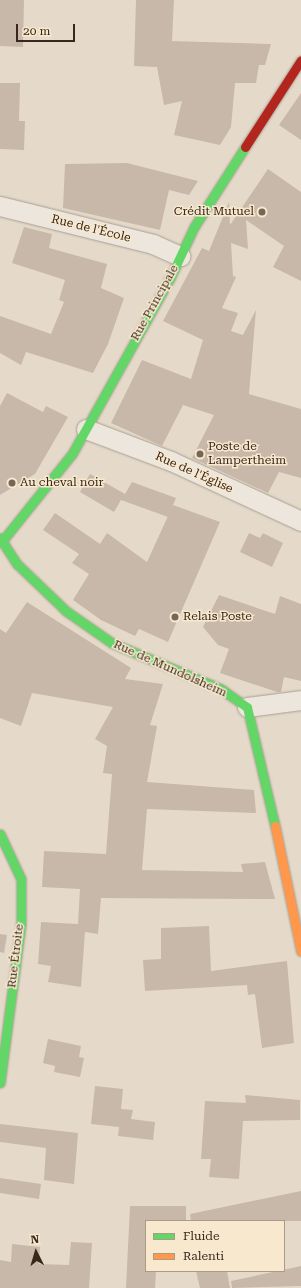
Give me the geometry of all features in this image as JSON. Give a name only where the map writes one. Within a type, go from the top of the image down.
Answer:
[{"type":"street","name":"Rue Principale","points":[[1,539],[72,454],[180,256],[194,227],[301,60]]},
{"type":"street","name":"Rue de l'École","points":[[0,206],[153,244],[180,256]]},
{"type":"street","name":"Rue de l'Église","points":[[86,429],[171,461],[301,521]]},
{"type":"street","name":"Rue de Mundolsheim","points":[[1,539],[17,564],[66,611],[112,643],[221,689],[247,707]]},
{"type":"street","points":[[301,700],[247,707],[256,735],[301,951]]},
{"type":"street","name":"Rue Étroite","points":[[0,834],[21,879],[20,923],[0,1083]]},
{"type":"building","points":[[0,0],[24,0],[23,47],[0,46]]},
{"type":"building","points":[[136,0],[174,0],[172,41],[271,44],[265,65],[259,65],[256,83],[235,83],[231,127],[220,145],[174,135],[182,101],[164,105],[157,67],[134,66]]},
{"type":"building","points":[[0,83],[20,83],[19,121],[25,121],[24,150],[0,149]]},
{"type":"building","points":[[301,93],[301,140],[279,125]]},
{"type":"building","points":[[127,163],[198,181],[189,195],[169,190],[160,230],[63,208],[65,164]]},
{"type":"building","points":[[268,169],[301,192],[301,281],[273,267],[284,246],[246,220],[248,249],[231,243],[233,276],[236,277],[222,308],[238,313],[231,331],[243,335],[256,310],[249,394],[301,409],[301,478],[279,472],[268,493],[192,458],[214,415],[183,405],[162,446],[111,423],[142,360],[191,379],[203,340],[163,321],[202,248],[209,251],[229,202],[230,225]]},
{"type":"building","points":[[24,227],[52,234],[49,248],[107,264],[101,288],[124,298],[108,344],[93,373],[26,352],[21,365],[0,353],[0,316],[51,334],[64,302],[59,300],[65,280],[12,263]]},
{"type":"building","points":[[7,393],[43,412],[46,406],[68,417],[35,474],[0,495],[0,406]]},
{"type":"building","points":[[90,474],[125,494],[132,482],[176,498],[168,517],[121,500],[114,512],[80,492]]},
{"type":"building","points":[[173,505],[220,522],[168,642],[139,629],[135,636],[101,620],[73,600],[89,574],[72,563],[79,554],[43,530],[55,513],[100,544],[107,533],[147,562]]},
{"type":"building","points":[[249,533],[260,538],[263,533],[283,543],[272,567],[240,552]]},
{"type":"building","points":[[219,595],[275,614],[280,596],[301,604],[301,681],[284,677],[281,692],[277,692],[220,673],[229,649],[218,645],[203,627]]},
{"type":"building","points":[[27,602],[131,668],[125,679],[163,684],[150,725],[157,726],[147,782],[254,790],[256,813],[147,809],[142,870],[243,872],[241,864],[265,862],[275,899],[101,898],[98,934],[85,932],[81,987],[48,982],[51,966],[38,964],[41,922],[78,924],[80,889],[42,887],[44,851],[106,854],[112,774],[103,773],[107,746],[95,739],[113,707],[32,693],[21,726],[0,718],[0,629],[6,633]]},
{"type":"building","points":[[209,926],[211,971],[287,961],[294,1043],[262,1048],[255,994],[248,995],[247,985],[145,991],[143,960],[161,959],[161,928]]},
{"type":"building","points":[[0,934],[7,935],[4,953],[0,952]]},
{"type":"building","points":[[48,1039],[81,1046],[79,1057],[84,1058],[80,1077],[54,1072],[55,1066],[43,1063]]},
{"type":"building","points":[[95,1086],[123,1089],[121,1109],[133,1110],[131,1119],[155,1122],[153,1140],[118,1136],[119,1127],[91,1124]]},
{"type":"building","points":[[245,1095],[300,1100],[300,1120],[243,1121],[239,1179],[209,1177],[211,1159],[201,1159],[205,1101],[246,1103]]},
{"type":"building","points":[[0,1124],[78,1133],[74,1184],[44,1180],[46,1148],[0,1142]]},
{"type":"building","points":[[0,1178],[41,1184],[39,1199],[0,1193]]},
{"type":"building","points":[[301,1191],[301,1221],[191,1220],[190,1214]]},
{"type":"building","points":[[130,1206],[186,1206],[186,1220],[145,1220],[145,1272],[156,1272],[155,1288],[126,1288]]},
{"type":"building","points":[[71,1242],[92,1243],[89,1288],[0,1288],[0,1260],[11,1262],[12,1244],[40,1247],[39,1264],[69,1265]]},
{"type":"building","points":[[301,1266],[301,1286],[232,1288],[231,1281],[273,1272],[285,1272],[285,1269]]},
{"type":"building","points":[[196,1272],[227,1272],[230,1288],[200,1288]]},
{"type":"traffic: fast","points":[[3,540],[72,454],[170,278],[194,227],[245,147]]},
{"type":"traffic: fast","points":[[0,538],[17,564],[66,611],[112,643],[221,689],[247,707],[275,826]]},
{"type":"traffic: fast","points":[[0,834],[21,879],[21,923],[0,1083]]},
{"type":"traffic: slow","points":[[275,826],[301,951]]},
{"type":"traffic: jam","points":[[245,147],[301,60]]},
{"type":"place","name":"Crédit Mutuel","points":[[262,212]]},
{"type":"place","name":"Poste de Lampertheim","points":[[200,454]]},
{"type":"place","name":"Au cheval noir","points":[[12,483]]},
{"type":"place","name":"Relais Poste","points":[[175,617]]}]
